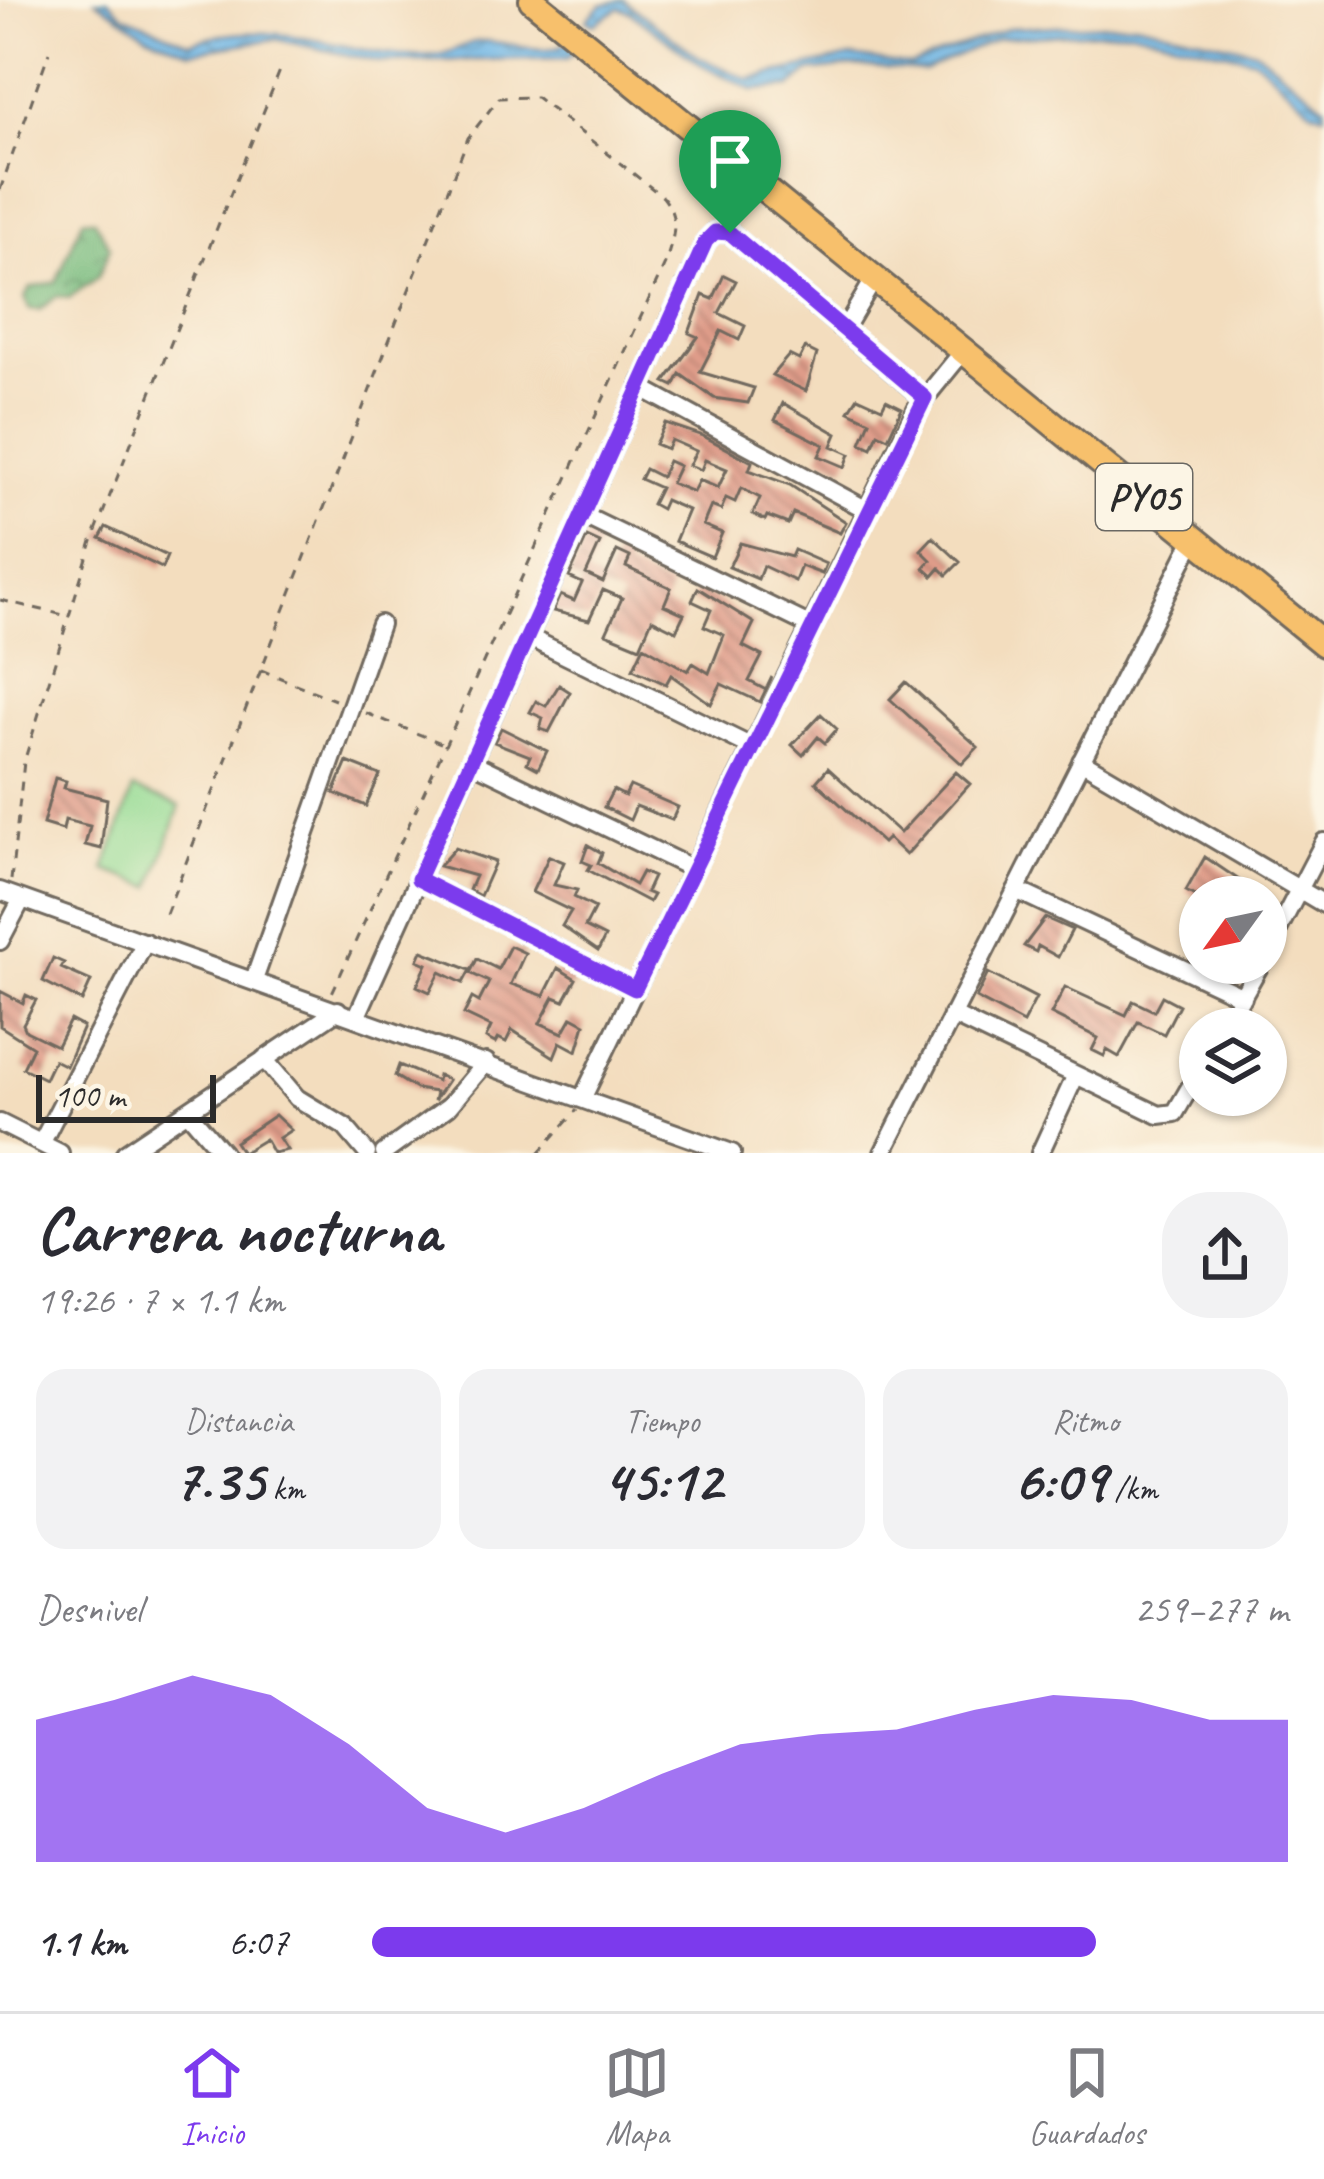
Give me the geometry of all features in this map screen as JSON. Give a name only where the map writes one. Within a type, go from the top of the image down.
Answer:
[{"type":"highway","name":"PY05","points":[[532,0],[1324,644]]},
{"type":"street","points":[[357,1016],[706,241],[715,232],[730,233],[925,398]]},
{"type":"street","points":[[844,330],[876,276]]},
{"type":"street","points":[[583,1097],[867,510],[925,398],[965,349]]},
{"type":"street","points":[[640,387],[867,510]]},
{"type":"street","points":[[582,515],[811,626]]},
{"type":"street","points":[[883,1153],[1194,539]]},
{"type":"street","points":[[254,980],[380,624]]},
{"type":"street","points":[[528,637],[752,747]]},
{"type":"street","points":[[1081,761],[1324,904]]},
{"type":"street","points":[[471,762],[693,869]]},
{"type":"street","points":[[1287,913],[1324,842]]},
{"type":"street","points":[[418,879],[635,989]]},
{"type":"street","points":[[1016,890],[1243,997]]},
{"type":"street","points":[[0,940],[10,895],[732,1153]]},
{"type":"street","points":[[42,1142],[146,942]]},
{"type":"street","points":[[1236,1008],[1250,984]]},
{"type":"street","points":[[124,1153],[332,1008]]},
{"type":"street","points":[[952,1015],[1160,1115],[1175,1112],[1179,1105]]},
{"type":"street","points":[[264,1059],[297,1098],[345,1127],[367,1153]]},
{"type":"street","points":[[385,1153],[449,1106],[486,1062]]},
{"type":"street","points":[[1040,1153],[1075,1076]]},
{"type":"street","points":[[187,1111],[224,1153]]},
{"type":"street","points":[[0,1123],[60,1153]]},
{"type":"path","points":[[0,190],[49,52]]},
{"type":"path","points":[[10,895],[23,762],[93,538],[280,68]]},
{"type":"path","points":[[166,914],[469,138],[499,98],[536,97],[663,197],[676,220],[674,234],[665,265],[332,1008]]},
{"type":"path","points":[[0,600],[68,616]]},
{"type":"path","points":[[539,1153],[572,1121],[583,1097]]},
{"type":"green space","points":[[83,219],[94,219],[110,247],[98,277],[69,298],[57,296],[40,310],[29,309],[25,297],[31,288],[56,282]]},
{"type":"green space","points":[[133,789],[180,806],[152,887],[105,870]]},
{"type":"water","points":[[96,0],[108,0],[124,15],[189,43],[255,33],[404,55],[442,54],[480,41],[550,49],[569,40],[579,48],[567,58],[380,62],[275,39],[190,52],[147,35]]},
{"type":"water","points":[[623,0],[699,57],[748,79],[852,57],[911,66],[1009,28],[1136,23],[1255,50],[1324,105],[1324,114],[1312,110],[1255,59],[1130,30],[998,38],[924,71],[854,66],[809,72],[791,87],[753,90],[700,64],[630,12],[619,8],[594,24],[587,20],[601,5]]},
{"type":"building","points":[[724,275],[736,281],[719,313],[745,326],[739,340],[721,331],[700,372],[754,388],[748,403],[714,398],[680,374],[674,386],[665,382],[698,337],[689,333],[703,295],[713,299]]},
{"type":"building","points":[[805,348],[817,354],[806,391],[772,375],[789,355],[799,360]]},
{"type":"building","points":[[858,397],[882,408],[886,400],[902,408],[888,438],[878,433],[872,448],[861,443],[870,421],[849,411]]},
{"type":"building","points":[[783,403],[837,434],[832,446],[850,454],[845,467],[819,456],[824,445],[775,420]]},
{"type":"building","points":[[665,423],[703,436],[752,462],[749,470],[790,485],[846,522],[840,533],[793,513],[788,524],[767,516],[765,520],[753,514],[760,498],[741,488],[735,502],[726,498],[721,510],[711,506],[703,525],[722,533],[712,557],[675,541],[688,510],[665,500],[661,509],[652,504],[660,488],[640,479],[645,469],[661,477],[668,461],[679,466],[671,483],[693,492],[699,480],[718,488],[727,469],[705,460],[701,470],[689,465],[696,451],[671,440],[667,449],[655,444]]},
{"type":"building","points":[[106,527],[167,556],[162,568],[100,538]]},
{"type":"building","points":[[587,537],[600,543],[586,574],[603,582],[617,551],[630,557],[626,567],[671,588],[664,605],[684,614],[676,631],[652,619],[640,647],[606,633],[622,598],[603,590],[589,620],[553,611],[560,595],[574,601],[582,583],[569,577]]},
{"type":"building","points":[[933,537],[960,562],[947,575],[940,568],[933,576],[924,568],[931,560],[921,550]]},
{"type":"building","points":[[740,543],[791,557],[794,550],[826,564],[822,574],[801,566],[795,581],[763,566],[758,579],[729,567]]},
{"type":"building","points":[[698,588],[754,623],[743,646],[762,656],[749,681],[766,690],[760,702],[721,684],[711,704],[671,675],[666,684],[633,669],[644,646],[688,671],[693,663],[709,673],[724,635],[704,626],[711,610],[692,601]]},
{"type":"building","points":[[906,682],[978,747],[962,764],[890,699]]},
{"type":"building","points":[[559,685],[570,692],[549,732],[540,729],[543,718],[530,712],[536,701],[546,706]]},
{"type":"building","points":[[821,714],[837,729],[825,743],[818,737],[803,755],[792,745]]},
{"type":"building","points":[[501,728],[547,751],[538,769],[527,763],[530,756],[494,742]]},
{"type":"building","points":[[347,762],[380,775],[366,806],[334,793]]},
{"type":"building","points":[[828,768],[900,833],[956,772],[970,784],[906,855],[888,838],[883,843],[816,782]]},
{"type":"building","points":[[55,778],[66,781],[64,788],[107,799],[101,849],[85,845],[90,826],[65,820],[63,830],[43,824]]},
{"type":"building","points":[[630,786],[678,807],[672,820],[636,806],[630,820],[604,807],[613,790],[625,796]]},
{"type":"building","points":[[588,845],[602,853],[598,863],[635,885],[642,872],[653,877],[646,892],[653,895],[649,902],[588,870],[591,865],[582,861]]},
{"type":"building","points":[[455,848],[495,862],[480,896],[469,890],[475,876],[439,866]]},
{"type":"building","points":[[549,856],[564,862],[554,885],[577,890],[574,897],[595,908],[585,927],[605,937],[598,951],[562,926],[571,911],[532,892]]},
{"type":"building","points":[[1205,857],[1233,876],[1194,876]]},
{"type":"building","points":[[1045,918],[1072,930],[1058,957],[1038,946],[1036,952],[1024,946]]},
{"type":"building","points":[[510,946],[525,953],[511,984],[544,996],[558,968],[576,979],[564,1001],[554,997],[540,1023],[563,1033],[572,1017],[585,1024],[577,1051],[560,1042],[554,1057],[512,1030],[506,1042],[498,1038],[495,1043],[486,1038],[491,1027],[464,1014],[472,998],[479,1002],[489,982],[470,973],[477,959],[498,969]]},
{"type":"building","points":[[422,951],[470,970],[463,983],[440,972],[430,992],[417,986],[427,964],[418,960]]},
{"type":"building","points":[[53,958],[64,963],[61,968],[91,981],[82,1001],[43,981]]},
{"type":"building","points":[[988,973],[1036,998],[1023,1023],[976,998]]},
{"type":"building","points":[[1065,987],[1126,1015],[1133,1001],[1154,1011],[1162,996],[1179,1005],[1164,1034],[1138,1022],[1119,1057],[1107,1050],[1104,1056],[1092,1050],[1098,1038],[1051,1014]]},
{"type":"building","points":[[0,991],[23,1003],[26,995],[36,1000],[23,1024],[26,1031],[57,1046],[70,1020],[83,1027],[66,1066],[54,1060],[45,1079],[23,1068],[33,1047],[0,1026]]},
{"type":"building","points":[[399,1065],[437,1081],[438,1075],[448,1080],[434,1101],[436,1092],[416,1089],[395,1076]]},
{"type":"building","points":[[275,1115],[291,1130],[279,1138],[287,1150],[273,1153],[265,1139],[242,1153],[235,1142]]},
{"type":"route","points":[[715,232],[730,233],[925,398],[635,989],[418,879],[706,241],[715,232]]}]
